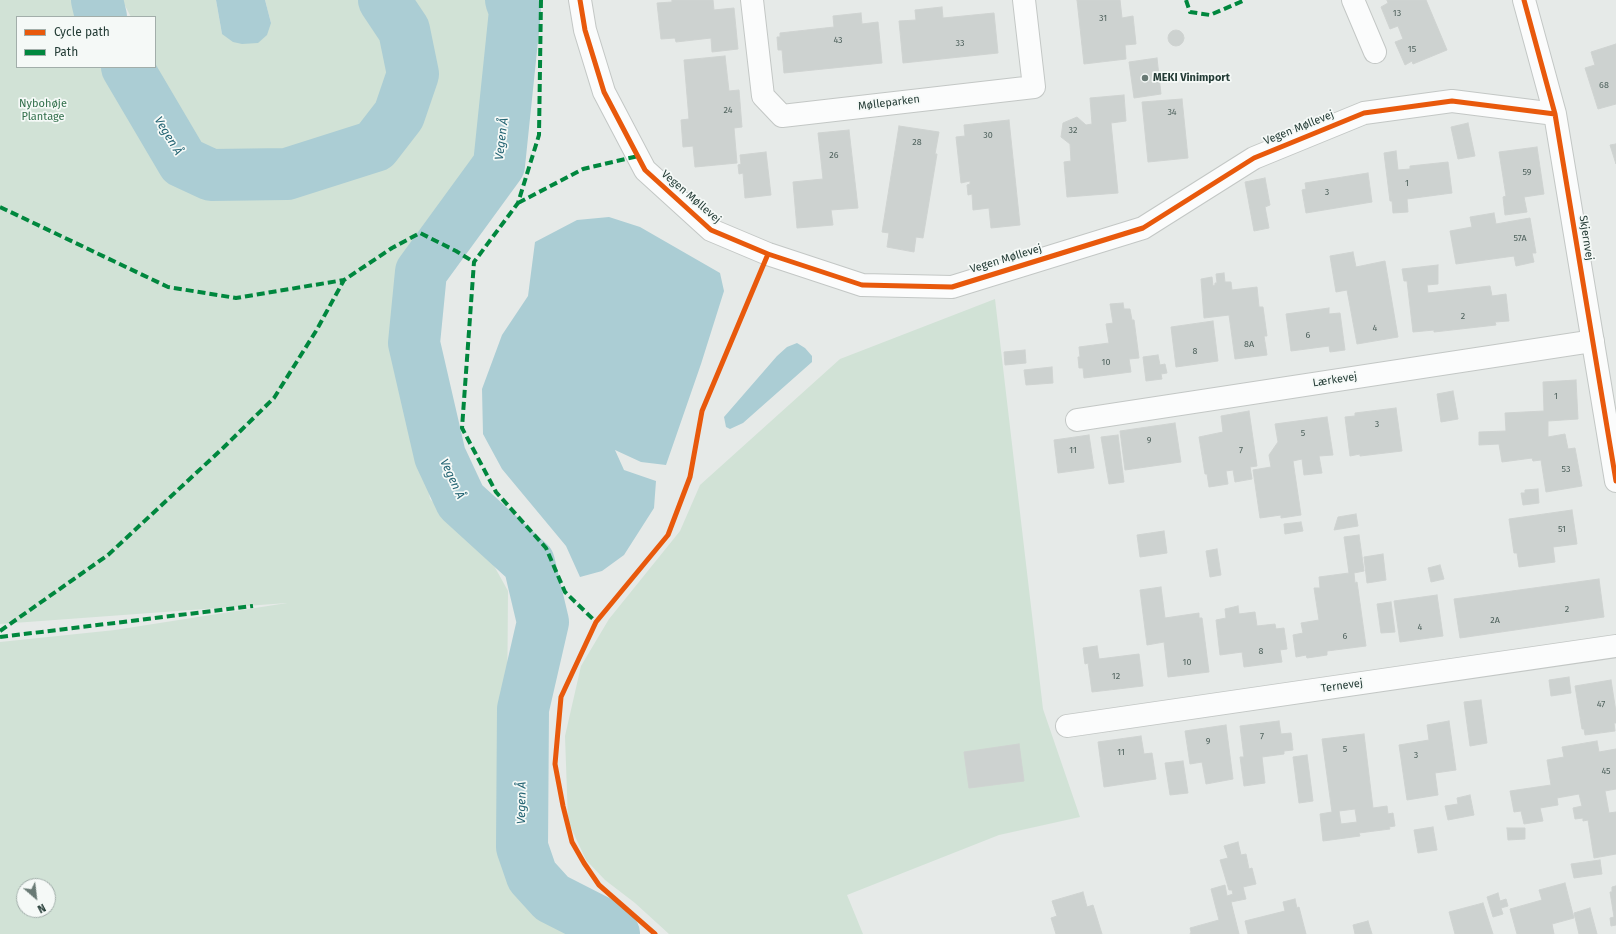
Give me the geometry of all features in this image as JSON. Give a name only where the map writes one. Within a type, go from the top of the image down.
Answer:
[{"type":"street","name":"Vegen Møllevej","points":[[580,0],[585,30],[604,92],[645,170],[710,230],[768,254],[862,285],[952,287],[1143,228],[1254,158],[1364,113],[1452,100],[1555,114]]},
{"type":"street","name":"Mølleparken","points":[[752,0],[763,96],[782,116],[1034,87],[1024,0]]},
{"type":"street","points":[[1353,0],[1375,52]]},
{"type":"street","name":"Skjernvej","points":[[1524,0],[1555,114],[1616,482]]},
{"type":"street","name":"Lærkevej","points":[[1077,420],[1593,341]]},
{"type":"street","name":"Ternevej","points":[[1067,726],[1616,646]]},
{"type":"green space","name":"Nybohøje Plantage","points":[[0,0],[85,0],[87,16],[16,16],[16,68],[111,68],[151,148],[178,180],[202,190],[337,178],[385,152],[421,96],[427,47],[411,9],[404,0],[492,0],[498,13],[488,152],[405,259],[394,292],[430,499],[487,553],[508,591],[506,856],[513,878],[541,911],[566,934],[0,934],[0,642],[115,630],[287,603],[0,624]]},
{"type":"green space","points":[[122,0],[216,0],[222,34],[271,23],[265,0],[370,0],[398,44],[402,70],[382,122],[363,132],[303,153],[216,154],[199,147],[156,66],[156,16],[130,16]]},
{"type":"green space","points":[[995,299],[1043,709],[1080,817],[999,835],[847,895],[863,934],[669,934],[635,903],[605,880],[586,860],[568,821],[565,736],[581,666],[609,619],[680,531],[700,485],[840,359]]},
{"type":"water","points":[[216,0],[265,0],[271,23],[267,35],[258,43],[242,44],[233,42],[222,34]]},
{"type":"water","points":[[609,217],[640,227],[720,273],[724,291],[701,364],[666,465],[641,462],[615,450],[624,470],[656,481],[654,508],[624,555],[602,571],[580,577],[566,546],[502,469],[483,434],[482,389],[502,335],[528,296],[535,242],[577,220]]},
{"type":"water","points":[[797,343],[805,348],[812,356],[812,362],[743,423],[730,429],[726,427],[724,417],[777,356],[787,347]]},
{"type":"building","points":[[672,0],[713,0],[714,10],[734,8],[738,49],[712,52],[711,38],[676,42],[675,38],[661,39],[657,3],[672,2]]},
{"type":"building","points":[[1077,0],[1120,0],[1122,18],[1133,16],[1136,44],[1125,45],[1126,59],[1084,64]]},
{"type":"building","points":[[1387,0],[1426,0],[1447,50],[1413,64],[1412,61],[1405,65],[1395,42],[1403,39],[1398,26],[1390,29],[1381,7],[1388,3]]},
{"type":"building","points":[[942,7],[943,18],[994,13],[998,53],[903,63],[899,21],[916,20],[915,10]]},
{"type":"building","points":[[861,13],[862,24],[878,22],[882,63],[784,73],[782,50],[778,50],[777,37],[780,37],[780,33],[834,27],[833,16]]},
{"type":"building","points":[[1176,30],[1183,35],[1184,38],[1179,45],[1176,46],[1169,41],[1168,38],[1173,31]]},
{"type":"building","points":[[1616,44],[1616,104],[1598,109],[1585,68],[1595,65],[1591,52]]},
{"type":"building","points":[[725,56],[729,91],[739,90],[742,127],[734,128],[737,163],[695,167],[693,146],[683,147],[681,120],[689,119],[684,60]]},
{"type":"building","name":"MEKI Vinimport","points":[[1157,58],[1161,94],[1134,98],[1129,62]]},
{"type":"building","points":[[1124,95],[1126,121],[1111,123],[1118,193],[1067,197],[1064,162],[1071,161],[1070,144],[1061,137],[1063,123],[1077,117],[1086,125],[1092,124],[1090,98]]},
{"type":"building","points":[[1182,99],[1188,158],[1148,162],[1142,102]]},
{"type":"building","points":[[1009,120],[1020,225],[991,228],[989,208],[973,210],[972,194],[968,195],[967,185],[970,184],[970,181],[961,183],[956,137],[965,136],[964,125]]},
{"type":"building","points":[[1468,123],[1475,156],[1458,159],[1451,127]]},
{"type":"building","points":[[899,126],[939,132],[935,154],[937,154],[923,238],[916,237],[914,252],[887,247],[889,233],[882,232]]},
{"type":"building","points":[[849,130],[858,208],[831,210],[833,225],[797,228],[793,182],[823,179],[818,133]]},
{"type":"building","points":[[1616,144],[1616,164],[1610,145]]},
{"type":"building","points":[[1537,147],[1544,194],[1524,197],[1527,212],[1505,215],[1503,197],[1506,196],[1499,152]]},
{"type":"building","points":[[1396,151],[1398,170],[1410,169],[1410,166],[1448,162],[1452,193],[1407,199],[1408,212],[1393,213],[1384,153]]},
{"type":"building","points":[[766,152],[771,195],[745,198],[743,173],[739,174],[738,165],[741,164],[740,155]]},
{"type":"building","points":[[1368,173],[1372,202],[1306,213],[1302,190],[1306,189],[1305,183]]},
{"type":"building","points":[[1265,178],[1270,205],[1265,207],[1269,228],[1254,231],[1245,182]]},
{"type":"building","points":[[1494,213],[1496,224],[1530,218],[1536,253],[1532,253],[1534,262],[1516,266],[1514,256],[1456,264],[1450,231],[1472,227],[1470,217]]},
{"type":"building","points":[[1353,252],[1356,267],[1385,261],[1398,337],[1357,344],[1347,290],[1336,292],[1330,256]]},
{"type":"building","points":[[1438,265],[1438,284],[1427,285],[1428,293],[1490,286],[1492,296],[1506,294],[1509,321],[1495,322],[1496,325],[1434,332],[1434,330],[1413,332],[1407,281],[1404,281],[1402,269]]},
{"type":"building","points":[[1224,273],[1225,282],[1231,282],[1232,290],[1257,287],[1259,307],[1263,307],[1267,336],[1264,336],[1267,355],[1235,359],[1229,315],[1204,318],[1201,279],[1212,277],[1213,286],[1217,283],[1216,274]]},
{"type":"building","points":[[1123,303],[1124,309],[1130,309],[1132,320],[1134,320],[1139,358],[1129,359],[1131,372],[1084,378],[1083,368],[1079,368],[1079,347],[1109,343],[1106,324],[1113,323],[1110,304]]},
{"type":"building","points":[[1329,308],[1329,314],[1340,313],[1345,350],[1330,352],[1329,346],[1291,351],[1286,314]]},
{"type":"building","points":[[1213,321],[1218,361],[1176,367],[1171,327]]},
{"type":"building","points":[[1025,350],[1026,363],[1005,365],[1004,352]]},
{"type":"building","points":[[1158,355],[1160,365],[1165,364],[1167,373],[1161,374],[1162,379],[1146,381],[1143,357]]},
{"type":"building","points":[[1052,367],[1053,383],[1026,385],[1024,370]]},
{"type":"building","points":[[1576,380],[1578,419],[1548,421],[1548,437],[1565,434],[1568,449],[1575,448],[1582,486],[1546,492],[1541,460],[1533,461],[1532,458],[1502,462],[1499,444],[1479,445],[1479,432],[1506,431],[1505,413],[1544,411],[1543,382]]},
{"type":"building","points":[[1453,391],[1458,419],[1441,422],[1437,394]]},
{"type":"building","points":[[1396,408],[1402,451],[1350,456],[1345,417],[1355,416],[1355,413]]},
{"type":"building","points":[[1249,411],[1257,466],[1250,467],[1252,479],[1235,482],[1233,470],[1226,471],[1228,484],[1209,487],[1207,474],[1205,474],[1199,437],[1223,432],[1221,416]]},
{"type":"building","points":[[1327,417],[1333,455],[1319,456],[1322,473],[1304,475],[1302,459],[1293,461],[1301,515],[1281,518],[1281,515],[1260,518],[1253,470],[1271,467],[1269,455],[1278,442],[1275,424]]},
{"type":"building","points":[[1175,423],[1181,462],[1125,470],[1120,431]]},
{"type":"building","points":[[1089,435],[1094,468],[1058,473],[1054,440]]},
{"type":"building","points":[[1118,435],[1124,482],[1109,484],[1101,437]]},
{"type":"building","points":[[1538,489],[1539,503],[1523,505],[1521,493],[1525,493],[1525,490]]},
{"type":"building","points":[[1572,510],[1577,544],[1553,547],[1555,562],[1519,567],[1517,553],[1514,553],[1509,519]]},
{"type":"building","points":[[1356,514],[1358,526],[1334,530],[1338,517]]},
{"type":"building","points":[[1301,522],[1303,531],[1285,534],[1284,524]]},
{"type":"building","points":[[1164,531],[1167,553],[1140,557],[1137,535]]},
{"type":"building","points":[[1359,535],[1364,571],[1354,573],[1355,583],[1357,582],[1366,646],[1327,651],[1327,655],[1307,658],[1306,655],[1296,657],[1293,635],[1303,633],[1301,623],[1319,620],[1314,588],[1320,588],[1319,577],[1349,573],[1344,537]]},
{"type":"building","points":[[1217,549],[1221,575],[1210,577],[1206,551]]},
{"type":"building","points":[[1383,554],[1386,580],[1367,583],[1364,557]]},
{"type":"building","points":[[1440,565],[1444,579],[1431,582],[1428,568]]},
{"type":"building","points":[[1599,579],[1604,617],[1460,638],[1454,599]]},
{"type":"building","points":[[1161,587],[1165,618],[1199,613],[1199,618],[1202,618],[1209,672],[1168,677],[1164,642],[1147,645],[1140,590]]},
{"type":"building","points":[[1437,595],[1443,636],[1400,642],[1394,601]]},
{"type":"building","points":[[1391,602],[1395,632],[1381,633],[1377,604]]},
{"type":"building","points":[[1238,606],[1239,614],[1255,612],[1257,626],[1275,624],[1276,629],[1284,628],[1287,649],[1280,650],[1282,662],[1244,667],[1242,652],[1220,655],[1216,620],[1226,618],[1225,609]]},
{"type":"building","points":[[1097,646],[1099,659],[1139,654],[1143,686],[1092,692],[1088,663],[1085,664],[1083,648]]},
{"type":"building","points":[[1569,677],[1571,693],[1551,696],[1549,680]]},
{"type":"building","points":[[1611,680],[1616,712],[1616,723],[1614,723],[1615,731],[1585,735],[1584,729],[1582,729],[1575,686]]},
{"type":"building","points":[[1481,700],[1487,743],[1470,746],[1464,702]]},
{"type":"building","points":[[1279,721],[1281,734],[1291,733],[1293,750],[1284,751],[1284,754],[1262,757],[1265,783],[1244,786],[1240,757],[1244,757],[1240,726]]},
{"type":"building","points":[[1449,721],[1456,770],[1435,773],[1438,795],[1407,800],[1399,745],[1429,740],[1427,725]]},
{"type":"building","points":[[1226,725],[1233,779],[1206,784],[1202,762],[1190,764],[1185,731]]},
{"type":"building","points":[[1364,734],[1373,808],[1387,806],[1388,814],[1393,813],[1395,826],[1389,827],[1390,829],[1359,833],[1360,836],[1323,841],[1320,814],[1332,812],[1322,739]],"holes":[[[1355,809],[1357,822],[1341,824],[1339,811]]]},
{"type":"building","points":[[1141,736],[1144,754],[1152,753],[1156,779],[1104,787],[1098,742]]},
{"type":"building","points":[[1597,741],[1599,752],[1616,749],[1616,789],[1605,791],[1609,813],[1616,812],[1616,854],[1594,858],[1588,820],[1583,821],[1583,818],[1575,819],[1573,808],[1582,806],[1579,794],[1557,798],[1558,805],[1540,808],[1543,821],[1524,824],[1521,811],[1514,812],[1510,791],[1551,785],[1547,760],[1564,757],[1562,747]]},
{"type":"building","points":[[1019,744],[1024,781],[969,788],[964,752]]},
{"type":"building","points":[[1307,755],[1313,801],[1299,803],[1293,757]]},
{"type":"building","points":[[1183,761],[1188,793],[1170,795],[1165,763]]},
{"type":"building","points":[[1470,795],[1474,815],[1448,820],[1445,806],[1458,804],[1457,798]]},
{"type":"building","points":[[1433,827],[1437,850],[1418,853],[1414,830]]},
{"type":"building","points":[[1507,828],[1525,828],[1525,839],[1508,840]]},
{"type":"building","points":[[1238,842],[1241,855],[1246,854],[1249,869],[1252,868],[1256,884],[1243,887],[1246,899],[1231,902],[1239,934],[1190,934],[1190,928],[1219,920],[1211,889],[1225,885],[1227,896],[1233,894],[1232,890],[1229,890],[1220,860],[1228,858],[1224,846]]},
{"type":"building","points":[[1600,860],[1602,874],[1574,878],[1571,864]]},
{"type":"building","points":[[1565,883],[1574,918],[1552,924],[1554,934],[1517,934],[1510,909],[1542,900],[1539,890]]},
{"type":"building","points":[[1616,886],[1616,925],[1611,926],[1610,918],[1614,917],[1610,892],[1612,892],[1612,887]]},
{"type":"building","points":[[1083,892],[1087,907],[1093,905],[1102,934],[1056,934],[1051,918],[1057,916],[1052,901]]},
{"type":"building","points":[[1498,893],[1500,901],[1506,899],[1508,906],[1501,908],[1503,914],[1493,917],[1487,897]]},
{"type":"building","points":[[1295,899],[1297,908],[1299,907],[1306,934],[1248,934],[1245,921],[1285,911],[1283,902]]},
{"type":"building","points":[[1483,903],[1493,934],[1455,934],[1449,912]]},
{"type":"building","points":[[1590,908],[1597,934],[1579,934],[1574,913]]},
{"type":"building","points":[[1368,921],[1372,934],[1355,934],[1353,925]]},
{"type":"waterway","name":"Vegen Å","points":[[97,0],[101,16]]},
{"type":"waterway","name":"Vegen Å","points":[[128,68],[183,162],[211,175],[287,174],[375,146],[399,115],[413,74],[404,30],[384,0]]},
{"type":"waterway","name":"Vegen Å","points":[[511,0],[515,11],[499,165],[421,272],[414,343],[440,456],[461,501],[529,563],[543,622],[523,709],[522,847],[532,876],[552,898],[601,923],[614,934]]},
{"type":"marked path","points":[[541,0],[539,135],[518,203],[474,262],[462,428],[496,492],[546,548],[565,592],[596,622]]},
{"type":"marked path","points":[[1186,0],[1190,12],[1210,15],[1245,0]]},
{"type":"marked path","points":[[518,203],[583,169],[638,156]]},
{"type":"marked path","points":[[0,207],[168,287],[236,298],[344,280]]},
{"type":"marked path","points":[[0,631],[108,555],[223,448],[274,398],[316,331],[344,280],[392,248],[420,233],[474,262]]},
{"type":"marked path","points":[[0,637],[253,606]]},
{"type":"cycle path","points":[[580,0],[585,30],[604,92],[645,170],[711,230],[768,254],[862,285],[952,287],[1143,228],[1254,158],[1364,113],[1452,101],[1555,114]]},
{"type":"cycle path","points":[[1524,0],[1555,114],[1616,481]]},
{"type":"cycle path","points":[[655,934],[599,885],[572,842],[555,764],[561,697],[596,622],[668,535],[690,477],[702,411],[768,254]]},
{"type":"place","name":"MEKI Vinimport","points":[[1145,78]]}]
